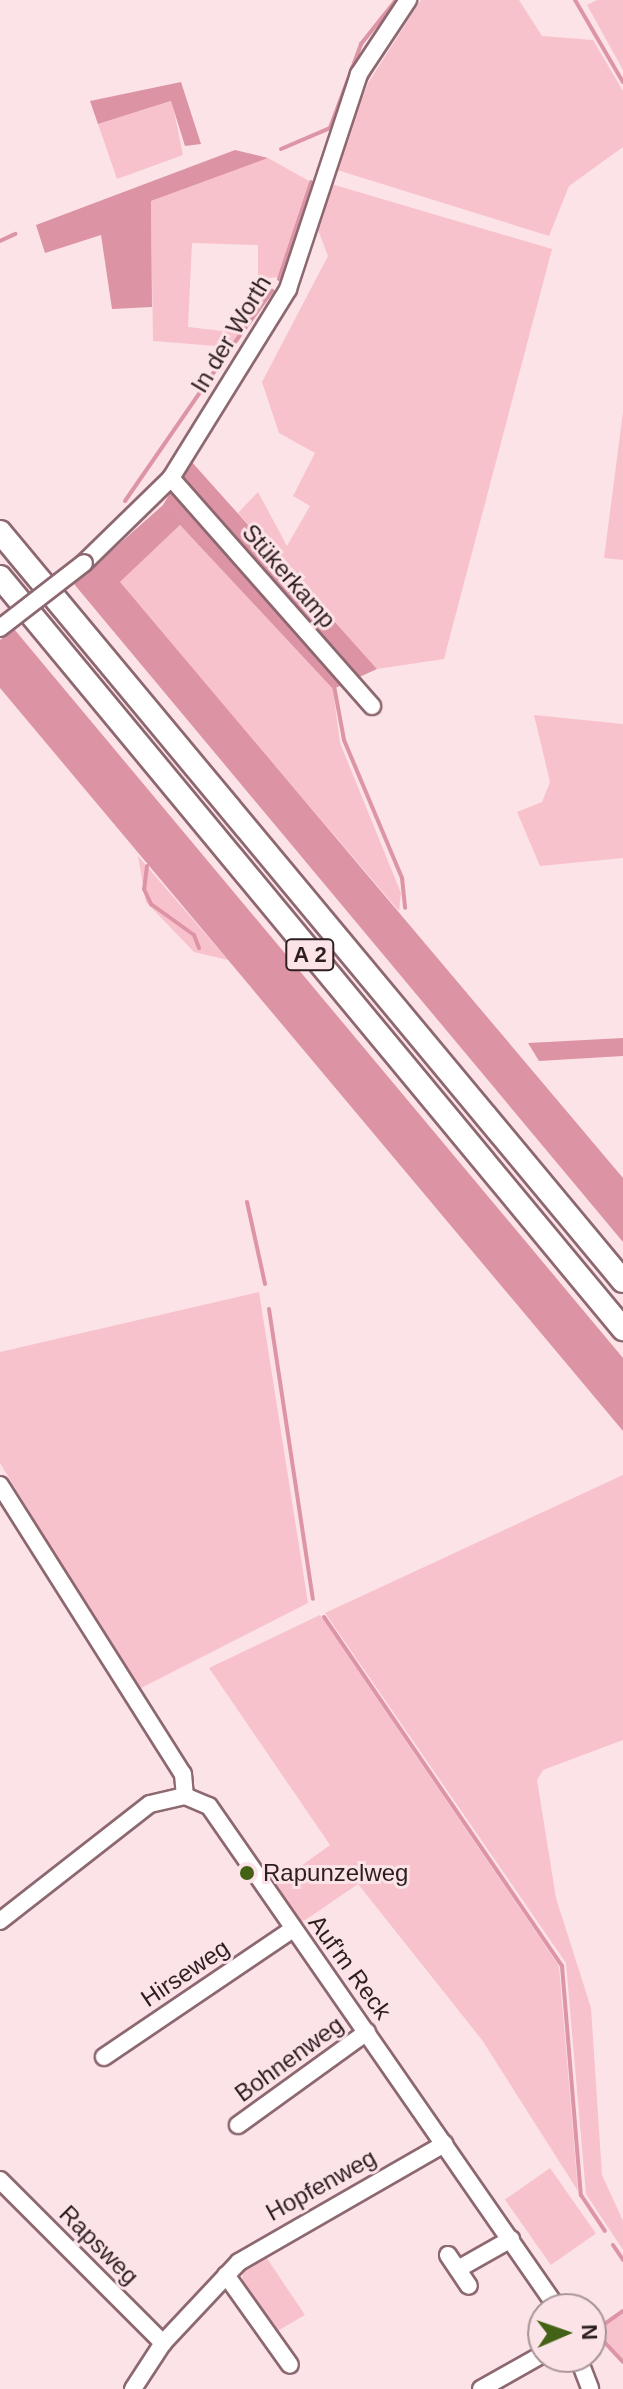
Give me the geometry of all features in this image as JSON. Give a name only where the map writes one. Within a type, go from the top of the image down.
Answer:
[{"type":"highway","name":"A 2","points":[[0,532],[623,1281]]},
{"type":"highway","name":"A 2","points":[[0,577],[623,1329]]},
{"type":"street","name":"In der Worth","points":[[0,628],[84,563],[171,478],[288,289],[359,74],[408,0]]},
{"type":"street","name":"Stükerkamp","points":[[171,478],[372,706]]},
{"type":"street","points":[[0,1485],[183,1774],[185,1796],[150,1804],[0,1921]]},
{"type":"street","name":"Auf'm Reck","points":[[185,1796],[209,1806],[547,2293]]},
{"type":"street","name":"Hirseweg","points":[[104,2057],[293,1929]]},
{"type":"street","name":"Bohnenweg","points":[[238,2125],[367,2032]]},
{"type":"street","name":"Hopfenweg","points":[[133,2389],[163,2343],[226,2275],[300,2222],[444,2144]]},
{"type":"street","name":"Rapsweg","points":[[2,2185],[163,2343]]},
{"type":"street","points":[[469,2286],[453,2262],[511,2239]]},
{"type":"street","points":[[226,2275],[290,2365]]},
{"type":"street","points":[[481,2389],[527,2363]]},
{"type":"shaded area","points":[[421,0],[519,0],[542,36],[593,40],[623,91],[623,147],[569,186],[549,236],[334,169],[368,83]]},
{"type":"shaded area","points":[[597,0],[623,0],[623,70],[587,5]]},
{"type":"shaded area","points":[[181,82],[201,144],[185,146],[171,101],[98,124],[90,101]]},
{"type":"shaded area","points":[[172,101],[183,155],[117,179],[98,124]]},
{"type":"shaded area","points":[[235,150],[268,158],[151,201],[152,307],[112,309],[101,235],[45,253],[36,225]]},
{"type":"shaded area","points":[[268,158],[309,181],[278,277],[258,279],[258,245],[192,243],[188,327],[240,333],[229,347],[153,341],[151,201]]},
{"type":"shaded area","points":[[328,183],[552,249],[444,659],[377,669],[238,513],[258,492],[287,546],[310,506],[293,496],[315,453],[279,433],[262,382],[328,256],[315,222]]},
{"type":"shaded area","points":[[623,412],[623,560],[604,558]]},
{"type":"shaded area","points":[[190,460],[377,669],[333,689],[180,525],[120,582],[623,1178],[623,1242],[74,584],[163,505]]},
{"type":"shaded area","points":[[180,525],[333,689],[340,743],[401,893],[399,911],[119,583]]},
{"type":"shaded area","points":[[14,629],[623,1358],[623,1431],[0,688],[0,640]]},
{"type":"shaded area","points":[[534,715],[623,724],[623,858],[540,866],[517,812],[542,802],[550,782]]},
{"type":"shaded area","points":[[138,856],[228,960],[194,952],[146,902]]},
{"type":"shaded area","points":[[623,1038],[623,1056],[539,1061],[528,1043]]},
{"type":"shaded area","points":[[259,1292],[308,1603],[137,1690],[0,1463],[0,1352]]},
{"type":"shaded area","points":[[623,1475],[623,1740],[543,1770],[537,1780],[556,1898],[591,2008],[602,2175],[623,2221],[623,2250],[586,2194],[566,1963],[325,1613]]},
{"type":"shaded area","points":[[320,1615],[559,1966],[578,2191],[482,2040],[358,1884],[301,1923],[275,1885],[330,1845],[209,1668]]},
{"type":"shaded area","points":[[550,2168],[596,2234],[551,2265],[505,2200]]},
{"type":"shaded area","points":[[264,2254],[305,2315],[274,2333],[241,2287],[244,2267]]},
{"type":"shaded area","points":[[623,2314],[623,2359],[607,2342],[607,2324]]},
{"type":"waterway","points":[[281,149],[330,128],[361,44],[396,0]]},
{"type":"waterway","points":[[575,0],[623,82]]},
{"type":"waterway","points":[[363,86],[372,69]]},
{"type":"waterway","points":[[279,279],[311,182]]},
{"type":"waterway","points":[[0,241],[15,234]]},
{"type":"waterway","points":[[233,345],[272,291]]},
{"type":"waterway","points":[[125,501],[216,369]]},
{"type":"waterway","points":[[150,523],[172,506],[332,675],[344,740],[402,878],[405,908]]},
{"type":"waterway","points":[[147,866],[144,889],[151,904],[194,935],[199,948]]},
{"type":"waterway","points":[[247,1202],[265,1284]]},
{"type":"waterway","points":[[269,1309],[313,1599]]},
{"type":"waterway","points":[[324,1617],[562,1966],[581,2195],[605,2231]]},
{"type":"waterway","points":[[613,2245],[623,2260]]},
{"type":"waterway","points":[[623,2311],[594,2331],[623,2362]]},
{"type":"place","name":"Rapunzelweg","points":[[247,1873]]}]
